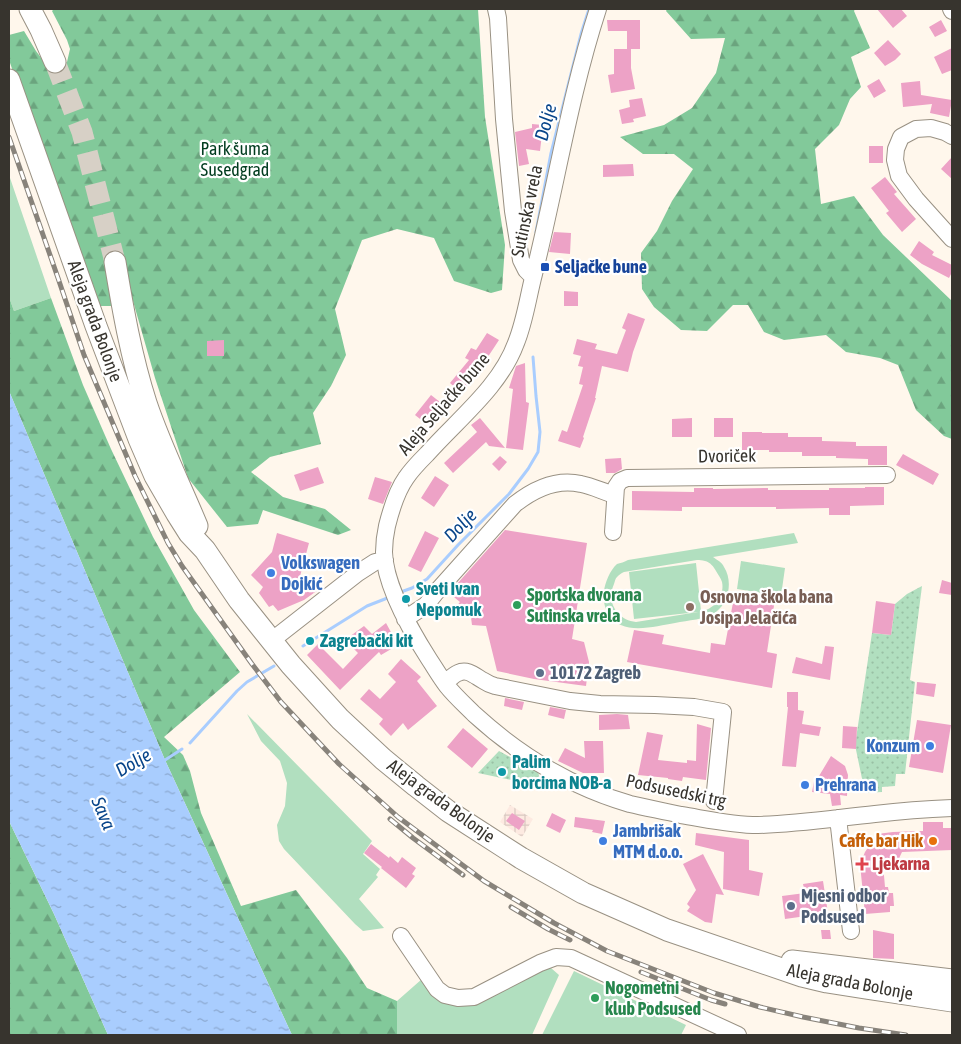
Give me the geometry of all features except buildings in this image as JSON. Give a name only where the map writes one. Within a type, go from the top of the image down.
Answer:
[{"type":"main road","points":[[30,9],[56,62]]},
{"type":"main road","name":"Aleja grada Bolonje","points":[[9,80],[96,326],[155,476],[189,533],[206,550],[239,600],[291,665],[340,719],[383,759],[448,811],[521,858],[583,893],[667,930],[785,971],[827,982],[952,1001]]},
{"type":"main road","name":"Aleja grada Bolonje","points":[[115,262],[133,359],[147,404],[160,442],[191,510],[206,550]]},
{"type":"main road","name":"Aleja grada Bolonje","points":[[749,958],[791,961],[952,980]]},
{"type":"street","points":[[496,9],[513,211],[521,260],[526,270],[533,277]]},
{"type":"street","name":"Sutinska vrela","points":[[533,277],[587,42],[598,9]]},
{"type":"street","points":[[952,136],[931,128],[916,129],[901,137],[896,150],[895,160],[899,176],[916,199],[952,240]]},
{"type":"street","name":"Aleja Seljačke bune","points":[[405,619],[388,578],[385,560],[385,537],[392,506],[410,472],[491,386],[502,371],[511,356],[517,340],[533,277]]},
{"type":"street","name":"Dvoriček","points":[[615,495],[616,487],[620,481],[626,478],[887,475]]},
{"type":"street","points":[[405,619],[426,605],[508,511],[526,495],[543,486],[563,482],[581,484],[615,495],[613,532]]},
{"type":"street","points":[[271,641],[358,573],[375,562],[385,560]]},
{"type":"street","name":"Podsusedski trg","points":[[405,619],[445,683],[458,699],[484,723],[513,746],[550,771],[602,794],[639,806],[723,822],[753,825],[784,824],[952,808]]},
{"type":"street","points":[[445,683],[457,673],[467,672],[495,686],[570,701],[600,704],[694,707],[723,712],[714,801]]},
{"type":"street","points":[[838,818],[851,931]]},
{"type":"street","points":[[401,936],[437,989],[445,995],[458,998],[474,997],[540,963],[556,957],[571,958],[738,1035]]},
{"type":"shaded area","points":[[510,805],[533,819],[522,837],[500,822]]},
{"type":"green space","name":"Park šuma Susedgrad","points":[[54,9],[478,9],[485,117],[505,245],[502,290],[491,293],[454,281],[434,238],[397,229],[362,240],[335,309],[346,355],[331,386],[313,413],[321,444],[270,457],[251,472],[283,497],[325,509],[351,530],[338,535],[263,510],[258,524],[227,527],[188,478],[155,378],[121,259],[114,306],[95,306],[9,60],[9,35],[24,31],[45,63],[55,67],[67,62],[70,49],[52,11]]},
{"type":"green space","points":[[667,9],[855,9],[854,11],[870,48],[851,57],[861,87],[850,99],[839,125],[815,149],[821,204],[854,196],[883,235],[952,301],[952,439],[944,436],[916,410],[898,365],[880,358],[846,352],[826,335],[784,340],[764,332],[748,305],[733,305],[707,331],[681,330],[654,307],[642,289],[641,253],[657,231],[672,201],[693,169],[674,154],[643,154],[620,137],[664,125],[692,108],[716,73],[725,38],[691,39],[666,11]]},
{"type":"green space","points":[[9,175],[51,298],[14,311],[9,297]]},
{"type":"green space","points":[[9,297],[14,311],[51,298],[83,385],[153,537],[194,610],[240,672],[164,737],[183,755],[190,771],[201,813],[241,906],[296,890],[367,988],[397,1001],[397,1035],[292,1035],[165,760],[9,391]]},
{"type":"green space","points":[[794,533],[798,543],[713,557],[723,565],[727,573],[729,585],[727,597],[716,612],[702,618],[639,628],[630,628],[614,620],[608,613],[604,600],[604,591],[610,573],[617,564],[628,560]],"holes":[[[698,560],[712,565],[722,582],[720,597],[710,608],[701,611],[696,563],[629,572],[634,619],[698,612],[636,622],[623,618],[615,609],[612,603],[612,591],[616,579],[622,573]]]},
{"type":"green space","points":[[741,561],[785,568],[781,596],[737,589]]},
{"type":"green space","points":[[922,586],[910,680],[915,682],[905,774],[896,774],[895,786],[882,787],[882,792],[865,793],[855,745],[872,633],[891,635],[895,604],[907,594]]},
{"type":"green space","points":[[247,714],[372,841],[363,854],[380,869],[376,875],[378,877],[359,899],[384,928],[363,931],[284,849],[279,841],[277,825],[285,806],[287,783],[280,761],[261,741]]},
{"type":"green space","points":[[499,751],[538,772],[540,779],[535,785],[478,773]]},
{"type":"green space","points":[[9,821],[54,914],[108,1035],[9,1035]]},
{"type":"green space","points":[[551,968],[559,975],[532,1035],[397,1035],[397,1001],[422,979],[440,998]]},
{"type":"green space","name":"Nogometni klub Podsused","points":[[574,971],[686,1025],[681,1035],[542,1035]]},
{"type":"water","name":"Sava","points":[[9,391],[165,760],[292,1035],[108,1035],[54,914],[9,821]]},
{"type":"waterway","name":"Dolje","points":[[536,232],[551,153],[589,9]]},
{"type":"waterway","name":"Dolje","points":[[398,593],[412,588],[427,579],[509,494],[538,452],[540,432],[533,357]]},
{"type":"waterway","name":"Dolje","points":[[303,646],[367,606],[390,597]]},
{"type":"waterway","name":"Dolje","points":[[190,743],[237,691],[247,682],[274,666]]},
{"type":"waterway","name":"Dolje","points":[[162,762],[182,749]]},
{"type":"tunnel","points":[[55,62],[82,132],[115,262]]},
{"type":"railway","points":[[9,137],[84,355],[135,476],[168,543],[182,566],[281,702],[339,764],[398,817],[484,881],[554,923],[607,951],[714,993],[760,1007],[859,1028],[906,1035]]},
{"type":"railway","points":[[390,819],[463,875]]},
{"type":"railway","points":[[511,907],[570,940]]},
{"type":"railway","points":[[641,972],[725,1004]]},
{"type":"place","name":"Seljačke bune","points":[[545,267]]},
{"type":"place","name":"Volkswagen Dojkić","points":[[271,573]]},
{"type":"place","name":"Sveti Ivan Nepomuk","points":[[406,599]]},
{"type":"place","name":"Sportska dvorana Sutinska vrela","points":[[517,605]]},
{"type":"place","name":"Osnovna škola bana Josipa Jelačića","points":[[690,607]]},
{"type":"place","name":"Zagrebački kit","points":[[310,641]]},
{"type":"place","name":"10172 Zagreb","points":[[540,673]]},
{"type":"place","name":"Konzum","points":[[930,746]]},
{"type":"place","name":"Palim borcima NOB-a","points":[[502,772]]},
{"type":"place","name":"Prehrana","points":[[805,785]]},
{"type":"place","name":"Jambrišak MTM d.o.o.","points":[[603,841]]},
{"type":"place","name":"Caffe bar Hik","points":[[933,841]]},
{"type":"place","name":"Ljekarna","points":[[862,864]]},
{"type":"place","name":"Mjesni odbor Podsused","points":[[791,906]]},
{"type":"place","name":"Nogometni klub Podsused","points":[[595,998]]}]
